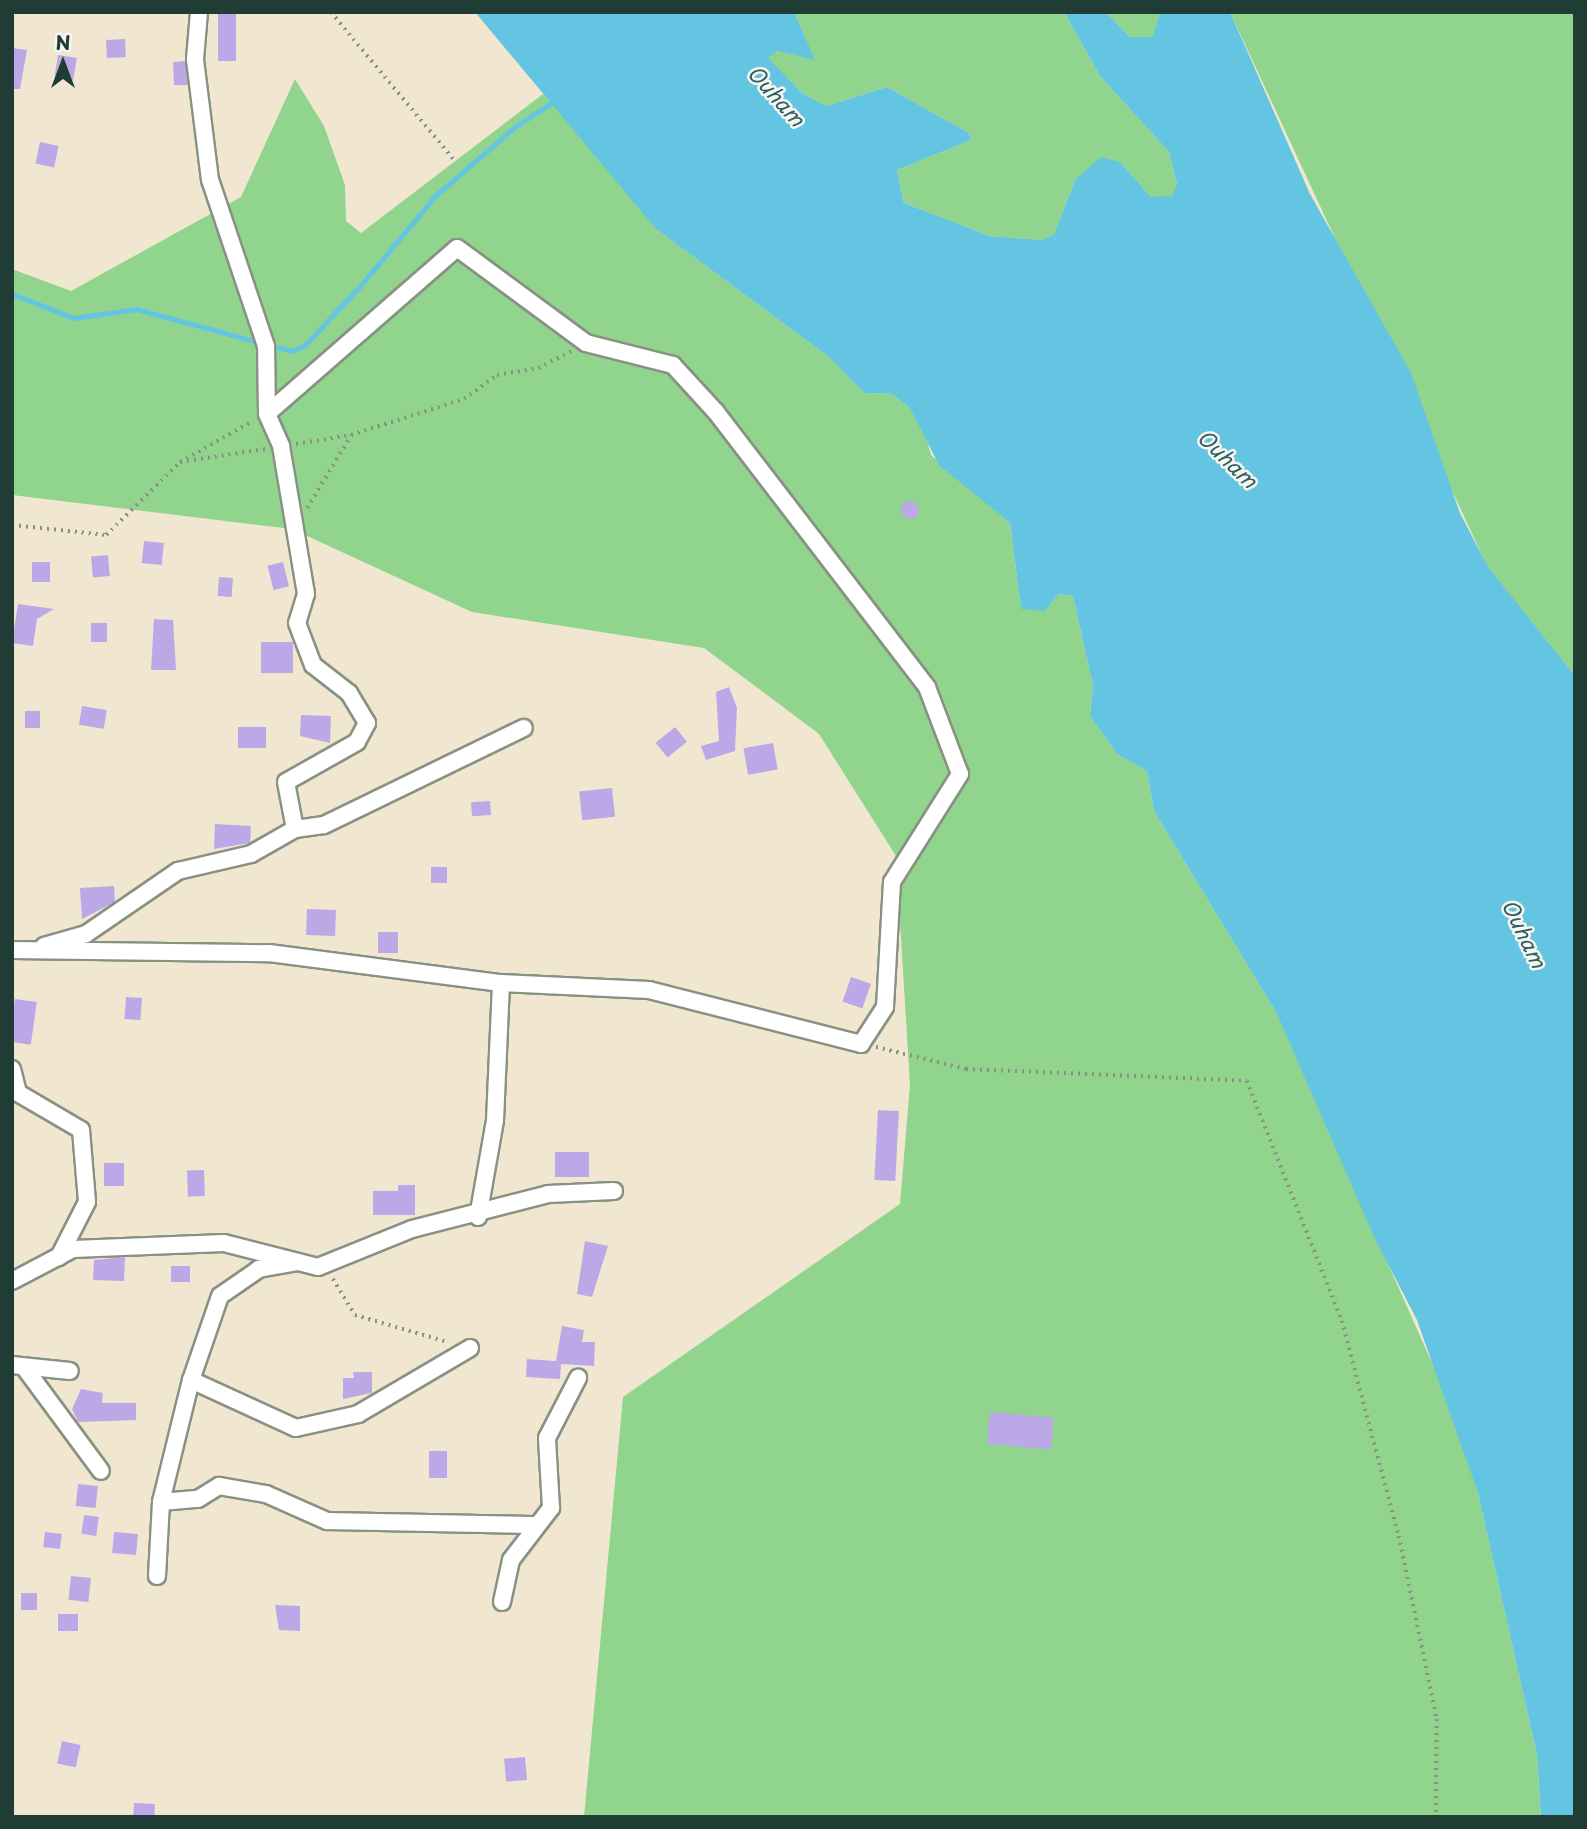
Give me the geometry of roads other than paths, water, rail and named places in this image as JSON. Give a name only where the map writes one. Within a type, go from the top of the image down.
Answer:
[{"type":"street","points":[[199,12],[195,58],[210,180],[266,346],[267,414],[281,446],[306,594],[297,623],[313,665],[349,693],[367,723],[357,742],[286,782],[295,830]]},
{"type":"street","points":[[18,951],[269,953],[501,983],[649,990],[861,1044],[885,1007],[892,882],[960,774],[927,687],[716,412],[673,365],[586,343],[457,248],[267,414]]},
{"type":"street","points":[[18,951],[86,934],[178,870],[251,853],[295,830],[324,825],[524,727]]},
{"type":"street","points":[[478,1217],[495,1121],[501,983]]},
{"type":"street","points":[[12,1069],[19,1093],[81,1130],[87,1202],[57,1259]]},
{"type":"street","points":[[157,1576],[161,1502],[191,1380],[219,1296],[259,1269],[310,1264],[412,1230],[478,1217],[548,1194],[614,1191]]},
{"type":"street","points":[[12,1281],[73,1249],[224,1243],[310,1264]]},
{"type":"street","points":[[191,1380],[296,1428],[358,1414],[470,1348]]},
{"type":"street","points":[[18,1366],[70,1371]]},
{"type":"street","points":[[18,1366],[101,1471]]},
{"type":"street","points":[[502,1602],[512,1560],[533,1525],[551,1508],[548,1438],[578,1378]]},
{"type":"street","points":[[161,1502],[198,1499],[219,1486],[266,1494],[327,1521],[533,1525]]},
{"type":"water","name":"Ouham","points":[[475,12],[794,12],[815,60],[777,51],[768,58],[802,93],[826,106],[887,87],[969,133],[971,140],[897,170],[904,203],[990,236],[1042,240],[1054,235],[1075,180],[1101,157],[1120,162],[1151,197],[1172,196],[1177,184],[1169,152],[1100,76],[1064,12],[1106,12],[1130,37],[1153,37],[1160,12],[1230,12],[1310,194],[1411,373],[1460,513],[1488,567],[1575,676],[1575,1817],[1541,1817],[1537,1755],[1478,1493],[1417,1320],[1376,1241],[1276,1012],[1154,811],[1147,771],[1117,754],[1090,716],[1093,686],[1073,596],[1058,594],[1045,611],[1021,609],[1010,523],[939,465],[910,408],[892,394],[864,393],[829,357],[656,229]]},
{"type":"waterway","points":[[12,294],[74,318],[136,309],[292,351],[305,345],[360,286],[436,195],[516,126],[556,100]]}]
